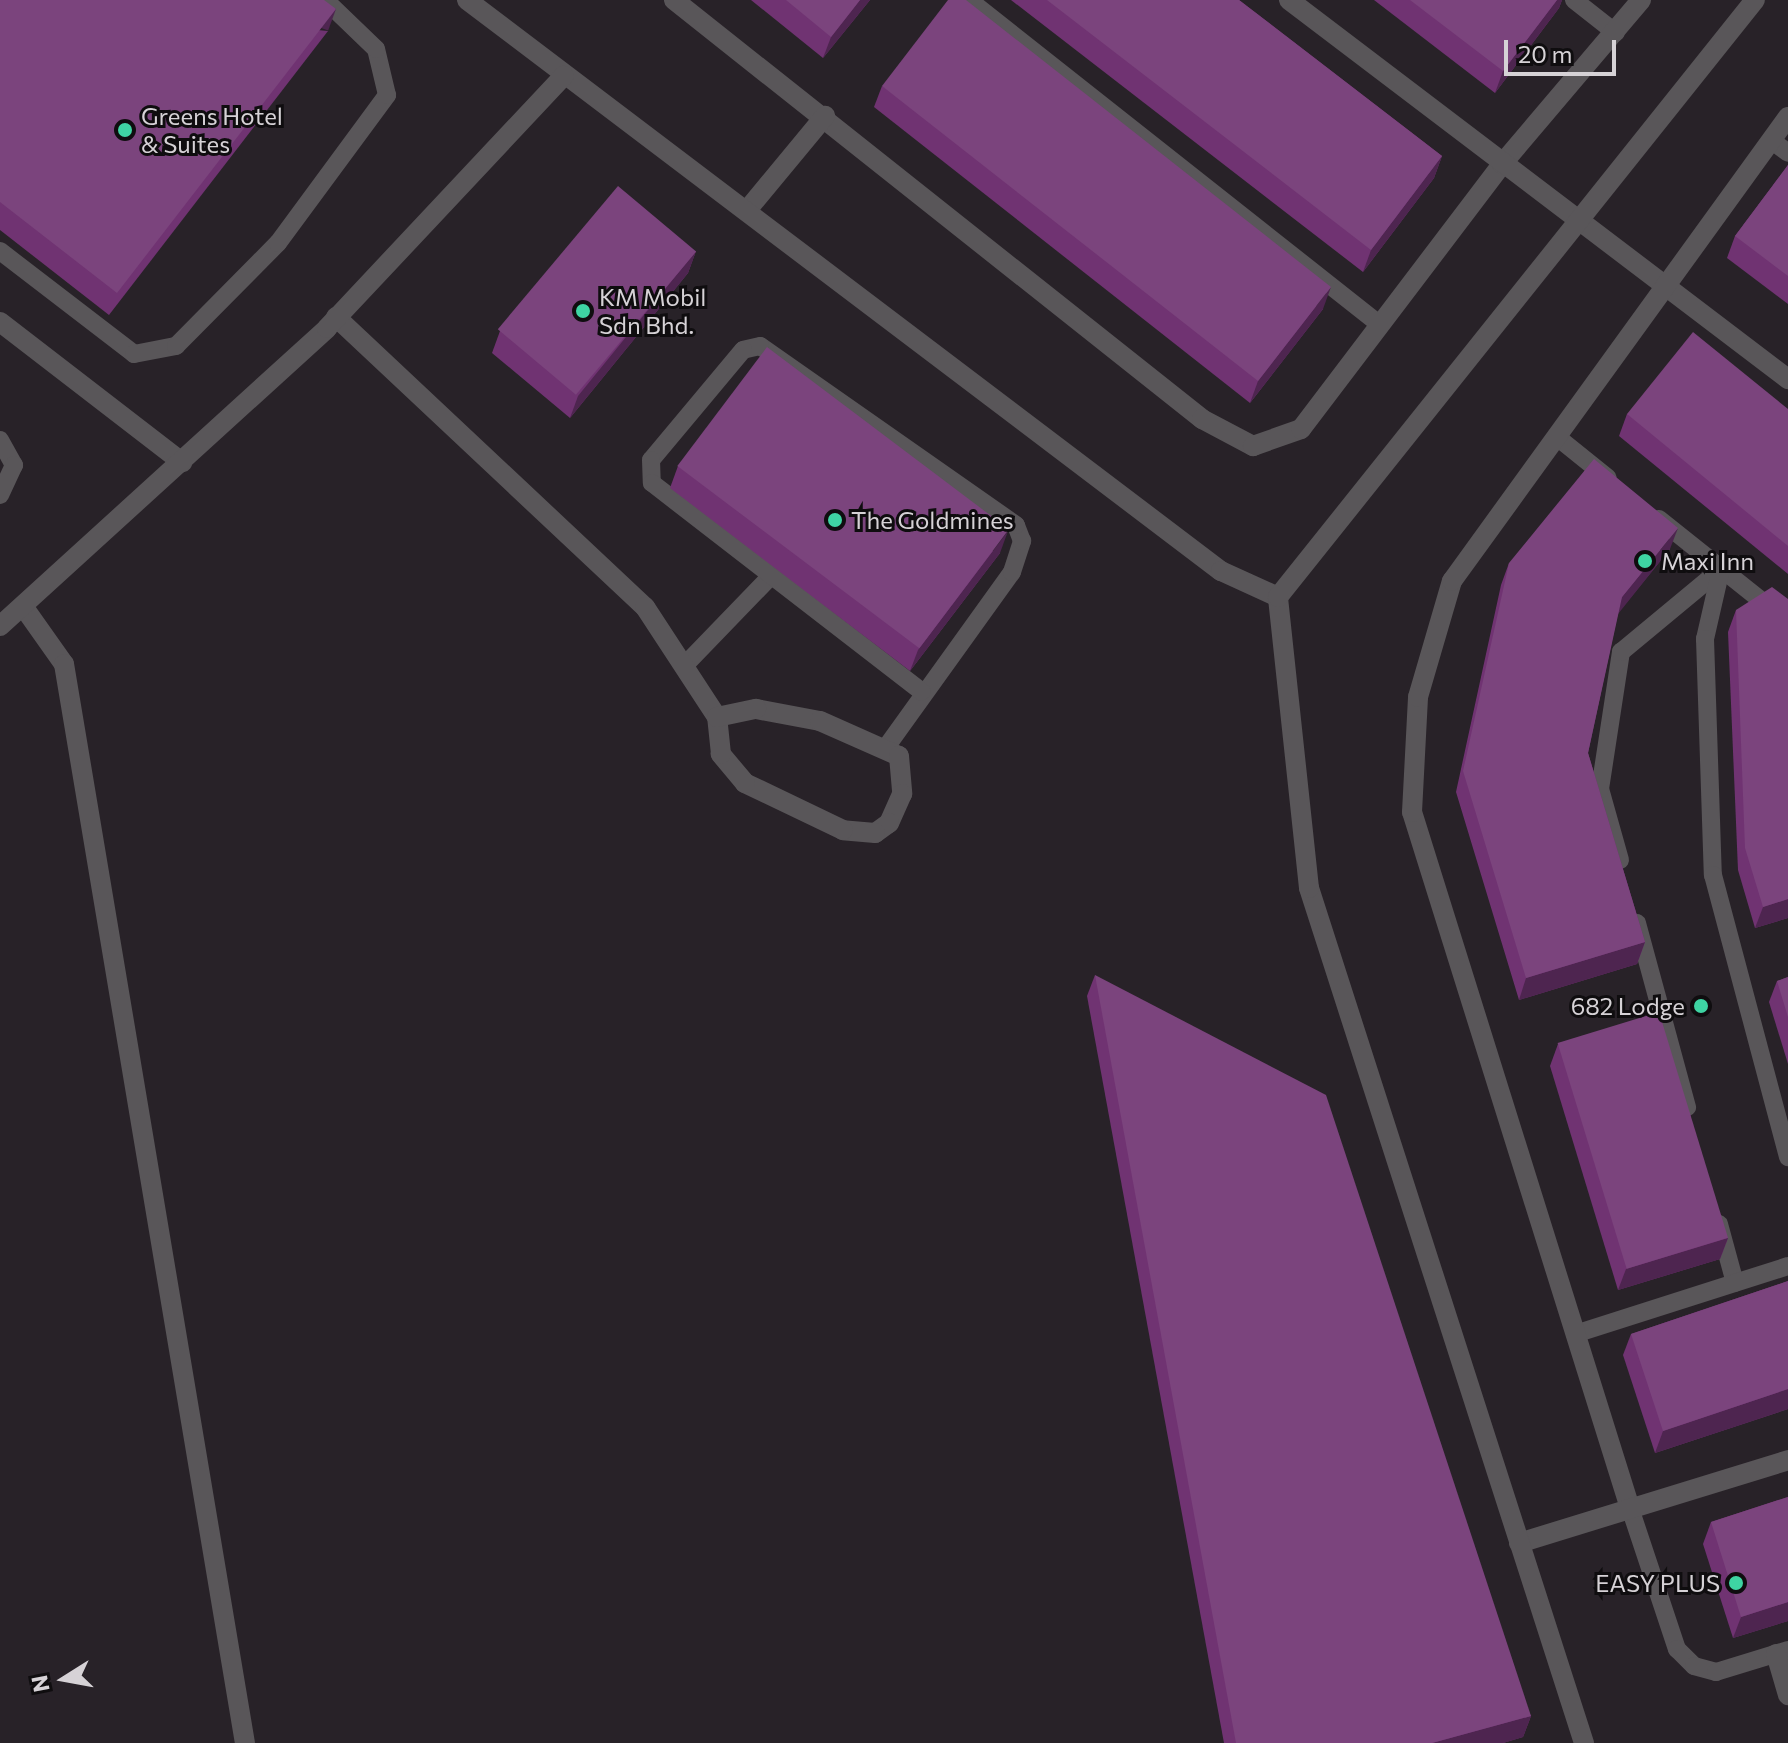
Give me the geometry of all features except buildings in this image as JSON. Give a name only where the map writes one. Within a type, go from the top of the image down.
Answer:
[{"type":"street","points":[[467,0],[564,76],[748,209],[1221,571],[1278,597]]},
{"type":"street","points":[[674,0],[825,116],[1202,419],[1253,446],[1301,429],[1502,164],[1641,0]]},
{"type":"street","points":[[1289,0],[1788,379]]},
{"type":"street","points":[[1584,1743],[1309,888],[1278,597],[1582,224],[1755,0]]},
{"type":"street","points":[[0,626],[25,609],[336,317],[564,76]]},
{"type":"street","points":[[748,209],[825,116]]},
{"type":"street","points":[[1630,1508],[1412,812],[1418,697],[1452,581],[1668,289],[1788,117]]},
{"type":"street","points":[[336,317],[645,607],[717,717],[721,754],[745,783],[788,810],[859,834],[875,833],[899,810],[899,756],[887,746],[778,713],[732,710],[717,717]]},
{"type":"street","points":[[0,322],[182,462]]},
{"type":"street","points":[[25,609],[64,664],[245,1743]]},
{"type":"street","points":[[1519,1543],[1788,1460]]},
{"type":"street","points":[[1782,1652],[1788,1695]]},
{"type":"lane","points":[[0,251],[134,354],[176,346],[278,243],[387,95],[376,49],[325,0]]},
{"type":"lane","points":[[969,0],[1379,324]]},
{"type":"lane","points":[[1574,0],[1616,33]]},
{"type":"lane","points":[[1771,140],[1788,153]]},
{"type":"lane","points":[[887,746],[922,692],[1020,559],[1016,525],[753,345],[651,460],[652,483],[769,578],[922,692]]},
{"type":"lane","points":[[1557,437],[1788,622]]},
{"type":"lane","points":[[0,440],[14,465],[0,495]]},
{"type":"lane","points":[[1625,879],[1600,789],[1621,652],[1721,569]]},
{"type":"lane","points":[[1721,569],[1705,639],[1713,875],[1788,1157]]},
{"type":"lane","points":[[684,666],[769,578]]},
{"type":"lane","points":[[1633,909],[1694,1133]]},
{"type":"lane","points":[[1715,1208],[1735,1283]]},
{"type":"lane","points":[[1575,1334],[1788,1266]]},
{"type":"lane","points":[[1630,1508],[1677,1649],[1694,1666],[1716,1672],[1782,1652]]},
{"type":"place","name":"Greens Hotel & Suites","points":[[125,130]]},
{"type":"place","name":"KM Mobil Sdn Bhd.","points":[[583,311]]},
{"type":"place","name":"The Goldmines","points":[[835,520]]},
{"type":"place","name":"Maxi Inn","points":[[1645,561]]},
{"type":"place","name":"682 Lodge","points":[[1701,1006]]},
{"type":"place","name":"EASY PLUS","points":[[1736,1583]]}]
